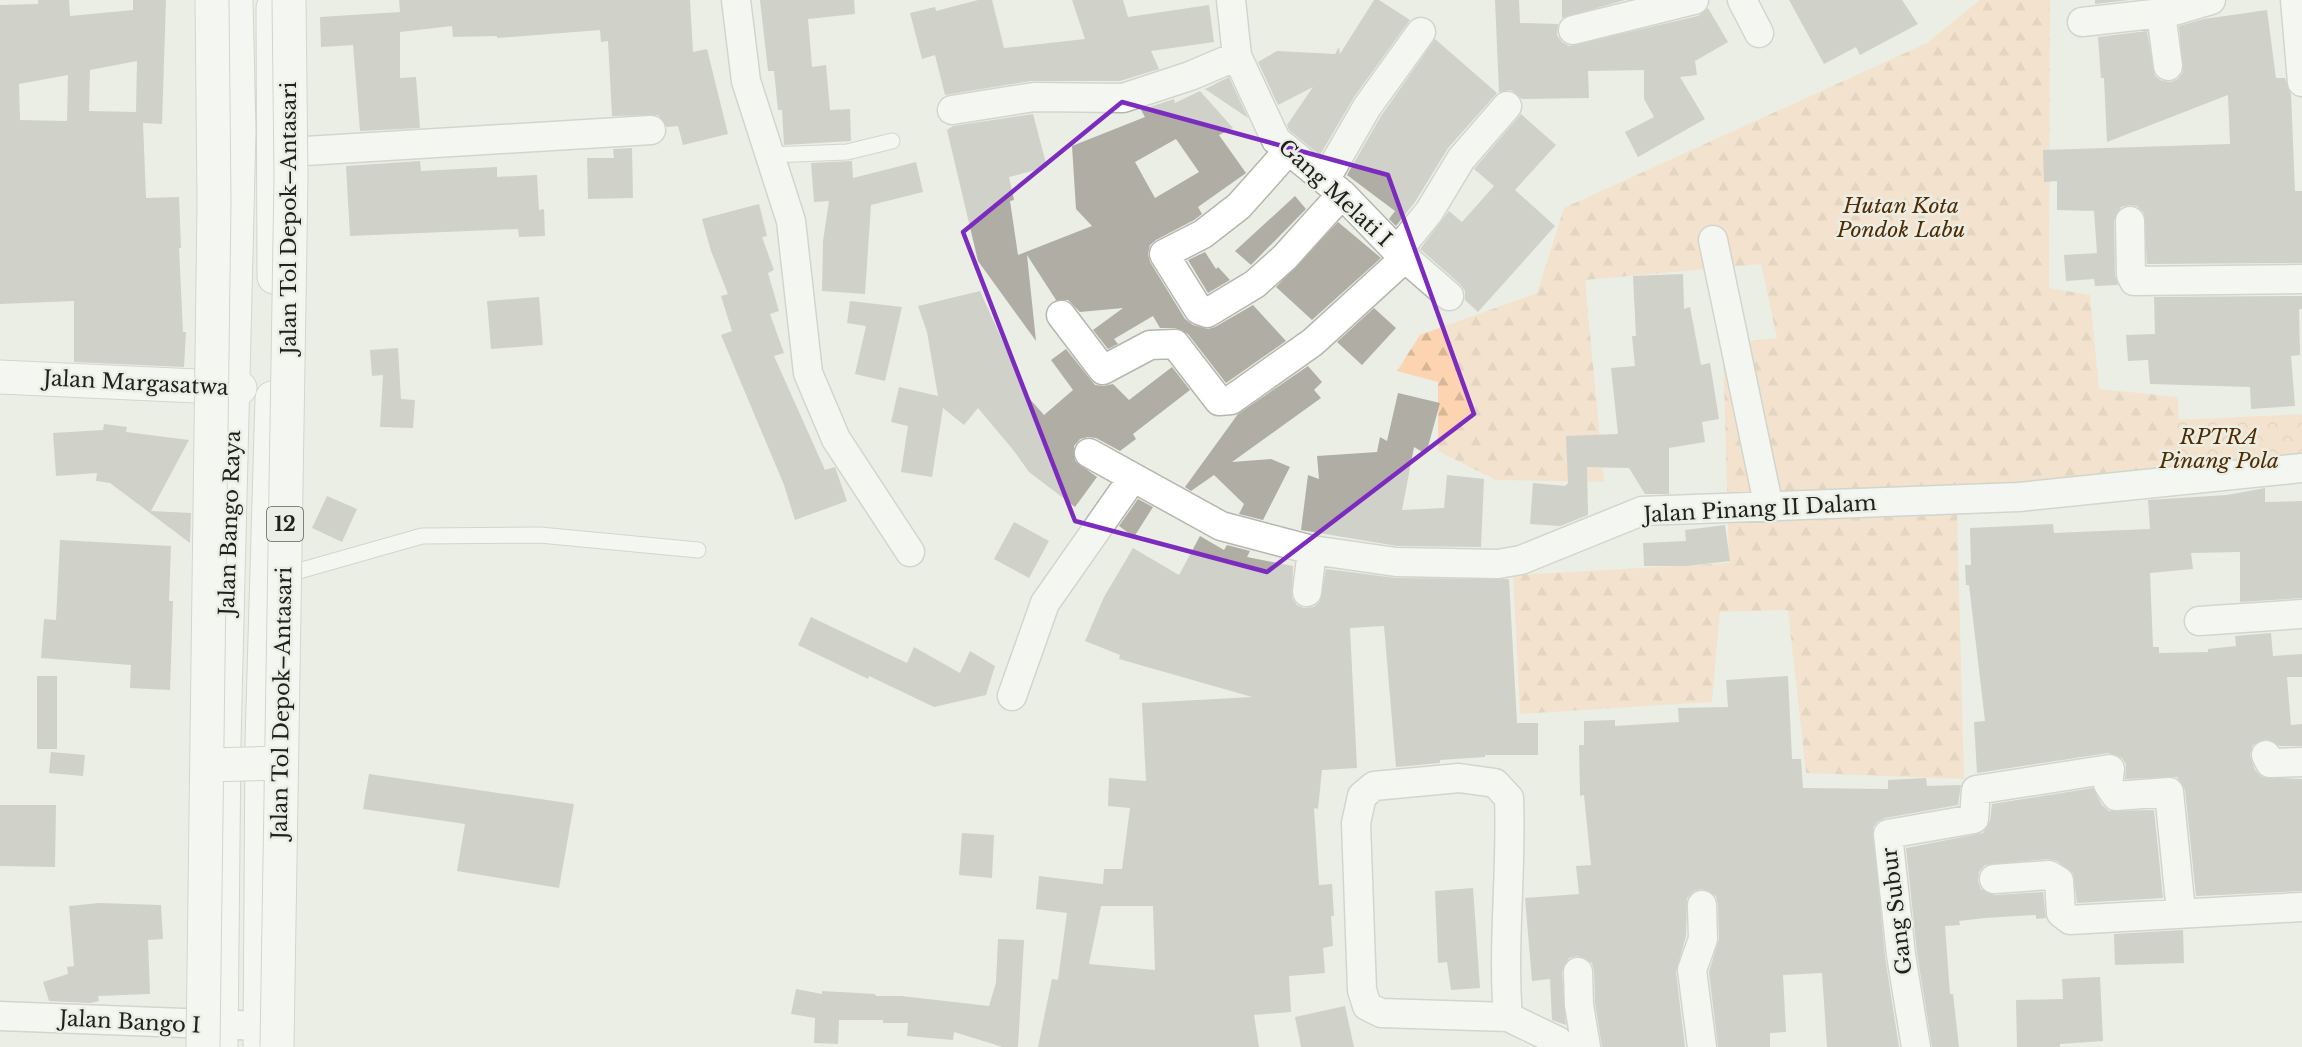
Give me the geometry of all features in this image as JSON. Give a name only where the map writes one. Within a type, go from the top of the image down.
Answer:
[{"type":"main road","points":[[212,0],[215,1040]]},
{"type":"main road","name":"Jalan Bango Raya","points":[[215,754],[234,388],[239,131],[236,0]]},
{"type":"main road","name":"Jalan Bango Raya","points":[[272,753],[266,580],[272,388],[273,0]]},
{"type":"main road","name":"Jalan Tol Depok–Antasari","points":[[266,1040],[272,753],[291,177],[289,0]]},
{"type":"main road","name":"Jalan Margasatwa","points":[[0,377],[272,388]]},
{"type":"main road","points":[[215,754],[272,753]]},
{"type":"street","points":[[736,0],[746,81],[790,221],[808,373],[836,439],[910,552]]},
{"type":"street","name":"Gang Melati I","points":[[1231,0],[1237,56],[1276,140],[1333,187],[1449,296]]},
{"type":"street","points":[[1573,30],[1694,0]]},
{"type":"street","points":[[1742,0],[1759,33]]},
{"type":"street","points":[[2082,22],[2211,0]]},
{"type":"street","points":[[2295,0],[2302,82]]},
{"type":"street","points":[[2167,9],[2168,66]]},
{"type":"street","points":[[1288,151],[1239,206],[1203,234],[1164,254],[1202,313],[1207,313],[1255,284],[1285,257],[1333,187],[1367,107],[1421,32]]},
{"type":"street","points":[[952,110],[1034,98],[1123,98],[1190,76],[1237,56]]},
{"type":"street","name":"Gang Melati I","points":[[1402,254],[1461,159],[1506,106]]},
{"type":"street","points":[[273,153],[651,130]]},
{"type":"street","points":[[2130,221],[2131,275],[2134,281],[2302,279]]},
{"type":"street","points":[[1713,240],[1769,508]]},
{"type":"street","points":[[1061,315],[1103,370],[1150,345],[1175,344],[1219,401],[1230,400],[1312,342],[1402,254]]},
{"type":"street","name":"Jalan Pinang II Dalam","points":[[1089,453],[1132,479],[1221,526],[1312,550],[1396,562],[1498,564],[1521,560],[1642,511],[2019,497],[2302,468]]},
{"type":"street","points":[[1012,696],[1045,603],[1132,479]]},
{"type":"street","points":[[1307,592],[1312,550]]},
{"type":"street","points":[[2199,621],[2302,614]]},
{"type":"street","points":[[2266,755],[2270,763],[2302,762]]},
{"type":"street","name":"Gang Subur","points":[[1916,1047],[1901,955],[1888,834],[1974,819],[1976,790],[2110,769],[2108,784],[2116,796],[2169,792],[2181,912]]},
{"type":"street","points":[[1508,1017],[1504,970],[1511,829],[1509,798],[1495,783],[1459,778],[1374,786],[1362,796],[1356,823],[1362,990],[1367,1006],[1381,1013],[1508,1017],[1558,1041],[1563,1047]]},
{"type":"street","points":[[1994,879],[2049,875],[2058,881],[2061,913],[2070,920],[2302,907]]},
{"type":"street","points":[[1702,905],[1703,939],[1692,970],[1702,1047]]},
{"type":"street","points":[[1578,972],[1586,1047]]},
{"type":"street","name":"Jalan Bango I","points":[[0,1016],[215,1040],[266,1040]]},
{"type":"lane","points":[[769,155],[847,152],[892,141]]},
{"type":"lane","points":[[266,580],[422,536],[540,535],[698,550]]},
{"type":"highlighted area","points":[[1122,102],[1388,175],[1474,414],[1267,572],[1075,521],[963,232]]},
{"type":"green space","name":"Hutan Kota Pondok Labu","points":[[1980,0],[2050,0],[2049,288],[2090,295],[2099,389],[2178,397],[2180,485],[1957,507],[1964,779],[1806,773],[1788,610],[1720,612],[1712,702],[1520,714],[1513,575],[1729,563],[1723,344],[1777,338],[1761,264],[1585,280],[1604,482],[1496,480],[1438,451],[1438,382],[1397,371],[1420,335],[1537,293],[1564,208],[1927,43]]},
{"type":"green space","name":"RPTRA Pinang Pola","points":[[2302,414],[2302,475],[2179,481],[2176,420]]},
{"type":"building","points":[[38,0],[69,0],[70,16],[133,10],[133,0],[166,0],[162,124],[143,123],[146,198],[179,197],[183,332],[186,332],[184,367],[74,362],[74,301],[0,304],[0,5],[38,4]],"holes":[[[137,61],[136,112],[89,111],[90,70]],[[68,75],[67,121],[20,120],[19,84]]]},
{"type":"building","points":[[399,0],[690,0],[693,52],[707,49],[728,134],[683,145],[678,126],[667,127],[658,115],[612,116],[608,41],[601,42],[600,30],[497,38],[497,36],[453,37],[452,26],[400,32],[400,78],[416,77],[420,128],[360,131],[353,45],[321,47],[320,17],[400,12]]},
{"type":"building","points":[[760,0],[854,0],[855,14],[808,19],[812,67],[826,65],[830,110],[850,109],[851,141],[784,145],[782,110],[778,110],[774,71],[768,71]]},
{"type":"building","points":[[978,0],[992,0],[1004,48],[1085,39],[1072,0],[1123,0],[1128,17],[1209,5],[1214,42],[1151,51],[1159,69],[1120,81],[1031,81],[945,95],[935,55],[922,59],[910,13],[935,7],[936,11]]},
{"type":"building","points":[[1374,0],[1379,0],[1410,20],[1354,97],[1320,155],[1289,130],[1287,125],[1313,87],[1278,105],[1258,62],[1277,51],[1335,54],[1339,47],[1340,54]]},
{"type":"building","points":[[1495,0],[1519,0],[1520,23],[1558,24],[1557,35],[1569,46],[1698,16],[1708,8],[1728,42],[1695,61],[1697,75],[1680,77],[1705,119],[1638,157],[1625,132],[1654,117],[1644,99],[1644,70],[1588,71],[1589,98],[1522,99],[1511,90],[1499,92]]},
{"type":"building","points":[[1562,0],[1625,0],[1562,18]]},
{"type":"building","points":[[1789,0],[1902,0],[1918,24],[1860,55],[1856,47],[1824,64]]},
{"type":"building","points":[[2095,0],[2129,0],[2095,4]]},
{"type":"building","points":[[2267,10],[2276,78],[2285,78],[2291,94],[2295,191],[2302,191],[2302,263],[2147,264],[2144,213],[2137,206],[2129,205],[2121,207],[2114,221],[2115,275],[2118,285],[2095,286],[2094,279],[2066,281],[2064,255],[2097,253],[2094,211],[2057,210],[2057,181],[2044,182],[2043,150],[2230,144],[2228,95],[2107,142],[2104,78],[2101,78],[2098,37],[2147,31],[2155,76],[2162,81],[2171,82],[2178,79],[2183,72],[2179,26],[2204,19]]},
{"type":"building","points":[[1435,39],[1497,93],[1448,148],[1415,202],[1396,226],[1389,219],[1395,211],[1347,175],[1381,116]]},
{"type":"building","points":[[1229,77],[1248,118],[1205,89]]},
{"type":"building","points":[[1200,91],[1233,128],[1219,135],[1246,173],[1198,207],[1202,214],[1194,220],[1150,245],[1148,254],[1150,262],[1185,319],[1193,325],[1208,329],[1215,327],[1253,305],[1286,341],[1226,383],[1188,334],[1175,328],[1160,328],[1153,316],[1114,339],[1118,344],[1108,349],[1093,330],[1123,308],[1080,312],[1068,300],[1056,300],[1027,255],[1036,341],[978,261],[947,130],[953,126],[1033,114],[1047,167],[1009,177],[1014,200],[1010,201],[1018,255],[1092,226],[1076,209],[1072,146],[1145,117],[1141,110],[1174,99],[1175,103]],"holes":[[[1176,139],[1199,172],[1155,198],[1135,162]]]},
{"type":"building","points":[[1521,114],[1556,145],[1515,190],[1555,226],[1478,312],[1465,300],[1465,291],[1460,284],[1420,249],[1449,211],[1462,222],[1494,186],[1474,169]]},
{"type":"building","points":[[632,148],[633,198],[588,199],[587,158],[614,158],[613,149]]},
{"type":"building","points":[[420,161],[421,171],[497,167],[497,177],[537,175],[539,210],[544,209],[545,236],[519,237],[518,229],[350,236],[346,166]]},
{"type":"building","points":[[852,161],[853,178],[916,162],[923,192],[871,205],[865,294],[822,291],[823,241],[829,201],[814,202],[811,163]]},
{"type":"building","points":[[1295,196],[1306,209],[1251,265],[1235,251]]},
{"type":"building","points":[[759,204],[767,236],[762,237],[774,270],[768,273],[779,311],[770,314],[784,353],[774,356],[825,470],[835,467],[847,501],[795,520],[784,485],[721,335],[732,331],[721,296],[728,294],[711,251],[702,219]]},
{"type":"building","points":[[1338,222],[1381,258],[1312,320],[1276,287]]},
{"type":"building","points":[[1205,252],[1216,269],[1218,267],[1230,280],[1208,293],[1188,260]]},
{"type":"building","points":[[1683,274],[1684,309],[1690,307],[1701,365],[1710,363],[1719,419],[1702,422],[1705,442],[1669,448],[1669,494],[1645,494],[1629,468],[1587,467],[1588,515],[1560,526],[1530,524],[1533,483],[1565,486],[1568,483],[1566,436],[1618,434],[1611,368],[1635,366],[1632,336],[1636,336],[1633,276]]},
{"type":"building","points":[[980,291],[1028,397],[1044,415],[1073,390],[1051,360],[1066,349],[1095,385],[1113,384],[1129,400],[1172,367],[1190,390],[1133,434],[1136,439],[1120,451],[1096,438],[1080,439],[1074,446],[1075,461],[1097,477],[1075,507],[1029,472],[978,408],[964,425],[943,408],[932,477],[901,472],[908,426],[891,422],[899,387],[938,396],[927,332],[918,306]]},
{"type":"building","points":[[2302,296],[2302,309],[2299,309],[2300,355],[2291,356],[2295,406],[2251,409],[2250,387],[2150,384],[2148,360],[2128,361],[2126,335],[2155,334],[2154,297]]},
{"type":"building","points":[[539,297],[543,345],[491,349],[487,301]]},
{"type":"building","points":[[850,301],[902,307],[885,381],[855,374],[866,326],[847,323]]},
{"type":"building","points":[[1374,308],[1396,328],[1362,365],[1337,342]]},
{"type":"building","points":[[398,348],[401,399],[415,400],[413,428],[380,427],[383,375],[372,376],[370,350]]},
{"type":"building","points":[[1308,366],[1322,382],[1314,390],[1321,398],[1232,462],[1271,459],[1290,467],[1263,520],[1239,514],[1244,504],[1214,475],[1191,491],[1185,487],[1238,414]]},
{"type":"building","points":[[1398,393],[1440,403],[1426,454],[1414,447],[1402,510],[1444,508],[1447,475],[1484,479],[1481,547],[1397,546],[1301,530],[1308,475],[1319,479],[1317,456],[1377,452],[1380,437],[1387,441]]},
{"type":"building","points":[[104,424],[127,427],[126,432],[189,440],[151,511],[191,513],[190,543],[110,483],[96,481],[97,473],[56,476],[53,433],[103,430]]},
{"type":"building","points":[[2265,488],[2265,502],[2302,501],[2302,598],[2240,602],[2240,552],[2191,553],[2193,569],[2150,573],[2153,647],[2159,647],[2159,653],[2208,652],[2208,649],[2236,646],[2235,636],[2271,633],[2273,656],[2302,654],[2302,677],[2287,677],[2291,725],[2302,724],[2302,746],[2280,746],[2266,739],[2253,745],[2250,755],[2255,770],[2262,777],[2302,779],[2302,891],[2196,896],[2185,790],[2177,777],[2125,779],[2126,764],[2122,758],[2108,753],[1977,773],[1974,722],[1985,721],[1969,585],[1966,585],[1965,565],[1971,565],[1970,528],[2053,524],[2054,533],[2150,529],[2148,500],[2227,495]]},
{"type":"building","points":[[327,496],[357,509],[342,542],[312,528]]},
{"type":"building","points":[[1138,499],[1153,507],[1134,537],[1119,526]]},
{"type":"building","points":[[1014,522],[1049,541],[1029,578],[994,559]]},
{"type":"building","points":[[1725,525],[1730,561],[1687,566],[1644,566],[1643,543],[1686,541],[1685,530]]},
{"type":"building","points":[[1200,536],[1224,550],[1227,545],[1250,551],[1247,557],[1293,566],[1292,598],[1297,605],[1304,608],[1314,607],[1320,601],[1326,569],[1396,578],[1509,579],[1517,723],[1538,723],[1538,755],[1485,755],[1485,757],[1440,760],[1440,763],[1396,767],[1384,626],[1350,628],[1357,768],[1322,770],[1318,809],[1314,808],[1319,885],[1332,884],[1333,946],[1323,948],[1325,973],[1289,976],[1291,1012],[1254,1015],[1259,1047],[1038,1047],[1052,979],[1058,980],[1067,913],[1036,909],[1039,876],[1103,884],[1104,869],[1122,869],[1130,808],[1108,806],[1109,778],[1146,781],[1142,703],[1252,697],[1119,659],[1120,655],[1085,641],[1104,597],[1133,548],[1179,575]],"holes":[[[1101,906],[1153,906],[1155,970],[1089,964]]]},
{"type":"building","points":[[60,540],[171,546],[169,601],[173,601],[170,690],[130,688],[131,665],[41,658],[44,619],[56,620]]},
{"type":"building","points":[[811,617],[907,663],[914,647],[960,673],[970,651],[995,666],[986,695],[934,707],[869,676],[868,679],[798,645]]},
{"type":"building","points":[[37,676],[57,676],[57,749],[37,749]]},
{"type":"building","points":[[1788,676],[1792,759],[1801,759],[1803,788],[1888,789],[1888,780],[1926,778],[1927,786],[1961,785],[1958,805],[1885,818],[1877,822],[1873,828],[1885,957],[1899,1047],[1827,1047],[1822,973],[1783,975],[1786,1032],[1770,1033],[1770,1047],[1718,1047],[1709,972],[1719,939],[1718,905],[1716,896],[1702,889],[1694,891],[1687,898],[1686,936],[1676,972],[1685,1047],[1602,1047],[1592,963],[1578,956],[1569,958],[1562,972],[1566,1025],[1552,1020],[1550,979],[1532,981],[1525,898],[1579,894],[1576,866],[1591,865],[1584,795],[1580,796],[1579,745],[1584,745],[1584,721],[1615,720],[1615,726],[1679,722],[1678,708],[1728,707],[1726,680]]},
{"type":"building","points":[[51,752],[85,755],[83,776],[49,773]]},
{"type":"building","points":[[369,774],[574,804],[559,888],[457,871],[465,824],[363,809]]},
{"type":"building","points":[[2093,788],[2102,805],[2109,811],[2154,810],[2163,898],[2077,903],[2073,873],[2057,861],[2048,859],[1985,865],[1979,872],[1978,881],[1981,889],[1995,895],[2043,892],[2046,918],[2036,919],[2036,915],[1985,918],[1959,921],[1960,925],[1945,926],[1950,994],[1953,994],[1959,1047],[1932,1047],[1917,953],[1906,848],[1983,833],[1990,821],[1992,804]]},
{"type":"building","points":[[0,805],[56,805],[55,867],[0,866]]},
{"type":"building","points":[[962,833],[994,835],[992,878],[959,875]]},
{"type":"building","points":[[1473,888],[1480,988],[1451,990],[1447,962],[1438,963],[1435,891]]},
{"type":"building","points":[[99,903],[161,905],[163,939],[148,940],[150,994],[98,996],[99,1001],[90,1003],[49,1001],[43,982],[68,974],[67,967],[74,966],[69,906]]},
{"type":"building","points":[[2183,930],[2184,963],[2115,965],[2114,934]]},
{"type":"building","points":[[998,939],[1024,940],[1018,1047],[1003,1047],[954,1032],[953,1040],[907,1036],[908,1023],[883,1023],[883,1020],[839,1020],[838,1044],[814,1043],[815,1018],[791,1014],[796,989],[822,994],[822,991],[875,994],[876,996],[901,996],[989,1006],[996,983]]},
{"type":"building","points":[[2100,977],[2103,1041],[2060,1044],[2060,1047],[2017,1047],[2016,1000],[2063,999],[2062,979]]},
{"type":"building","points":[[1345,1006],[1354,1047],[1301,1047],[1295,1017]]}]
